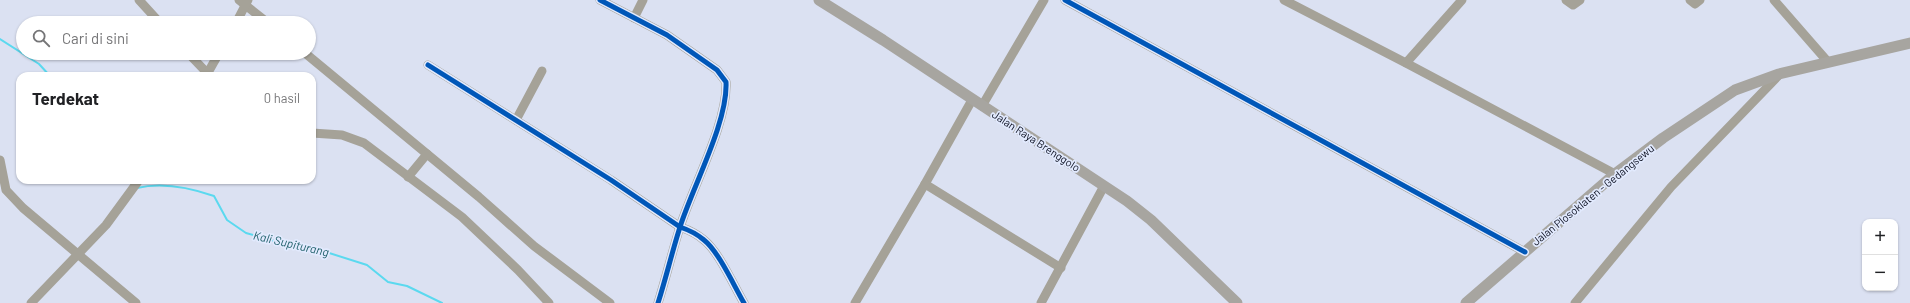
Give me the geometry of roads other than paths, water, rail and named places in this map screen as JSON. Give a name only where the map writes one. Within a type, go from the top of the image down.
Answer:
[{"type":"main road","name":"Jalan Raya Brenggolo","points":[[818,0],[1104,186],[1150,220],[1237,303]]},
{"type":"main road","name":"Jalan Plosoklaten - Gedangsewu","points":[[1466,303],[1615,174],[1663,138],[1734,90],[1779,74],[1910,43]]},
{"type":"street","points":[[139,0],[154,16]]},
{"type":"street","points":[[600,0],[667,36],[711,65],[726,82],[724,100],[717,128],[680,227],[658,303]]},
{"type":"street","points":[[634,18],[643,0]]},
{"type":"street","points":[[982,106],[1044,0]]},
{"type":"street","points":[[1065,0],[1525,252]]},
{"type":"street","points":[[1284,0],[1615,174]]},
{"type":"street","points":[[1406,63],[1462,0]]},
{"type":"street","points":[[1566,0],[1573,5],[1577,4],[1580,0]]},
{"type":"street","points":[[1690,0],[1695,4],[1700,0]]},
{"type":"street","points":[[1774,0],[1828,62]]},
{"type":"street","points":[[239,16],[244,2],[260,16]]},
{"type":"street","points":[[194,60],[205,72]]},
{"type":"street","points":[[210,72],[216,60]]},
{"type":"street","points":[[313,60],[534,246],[610,303]]},
{"type":"street","points":[[428,64],[611,180],[680,227],[690,231],[705,241],[715,253],[744,303]]},
{"type":"street","points":[[516,120],[542,71]]},
{"type":"street","points":[[1575,303],[1671,187],[1779,74]]},
{"type":"street","points":[[855,303],[925,184],[972,100]]},
{"type":"street","points":[[316,133],[342,134],[357,140],[408,177],[478,231],[549,303]]},
{"type":"street","points":[[408,177],[426,154]]},
{"type":"street","points":[[0,160],[6,190],[23,208],[136,303]]},
{"type":"street","points":[[31,303],[106,224],[136,184]]},
{"type":"street","points":[[925,184],[1061,268]]},
{"type":"street","points":[[1041,303],[1104,186]]},
{"type":"waterway","name":"Kali Supiturang","points":[[0,39],[16,49]]},
{"type":"waterway","name":"Kali Supiturang","points":[[33,60],[46,72]]},
{"type":"waterway","name":"Kali Supiturang","points":[[137,188],[147,186],[176,187],[214,196],[227,220],[246,233],[299,248],[326,252],[367,265],[388,282],[407,286],[442,303]]}]
